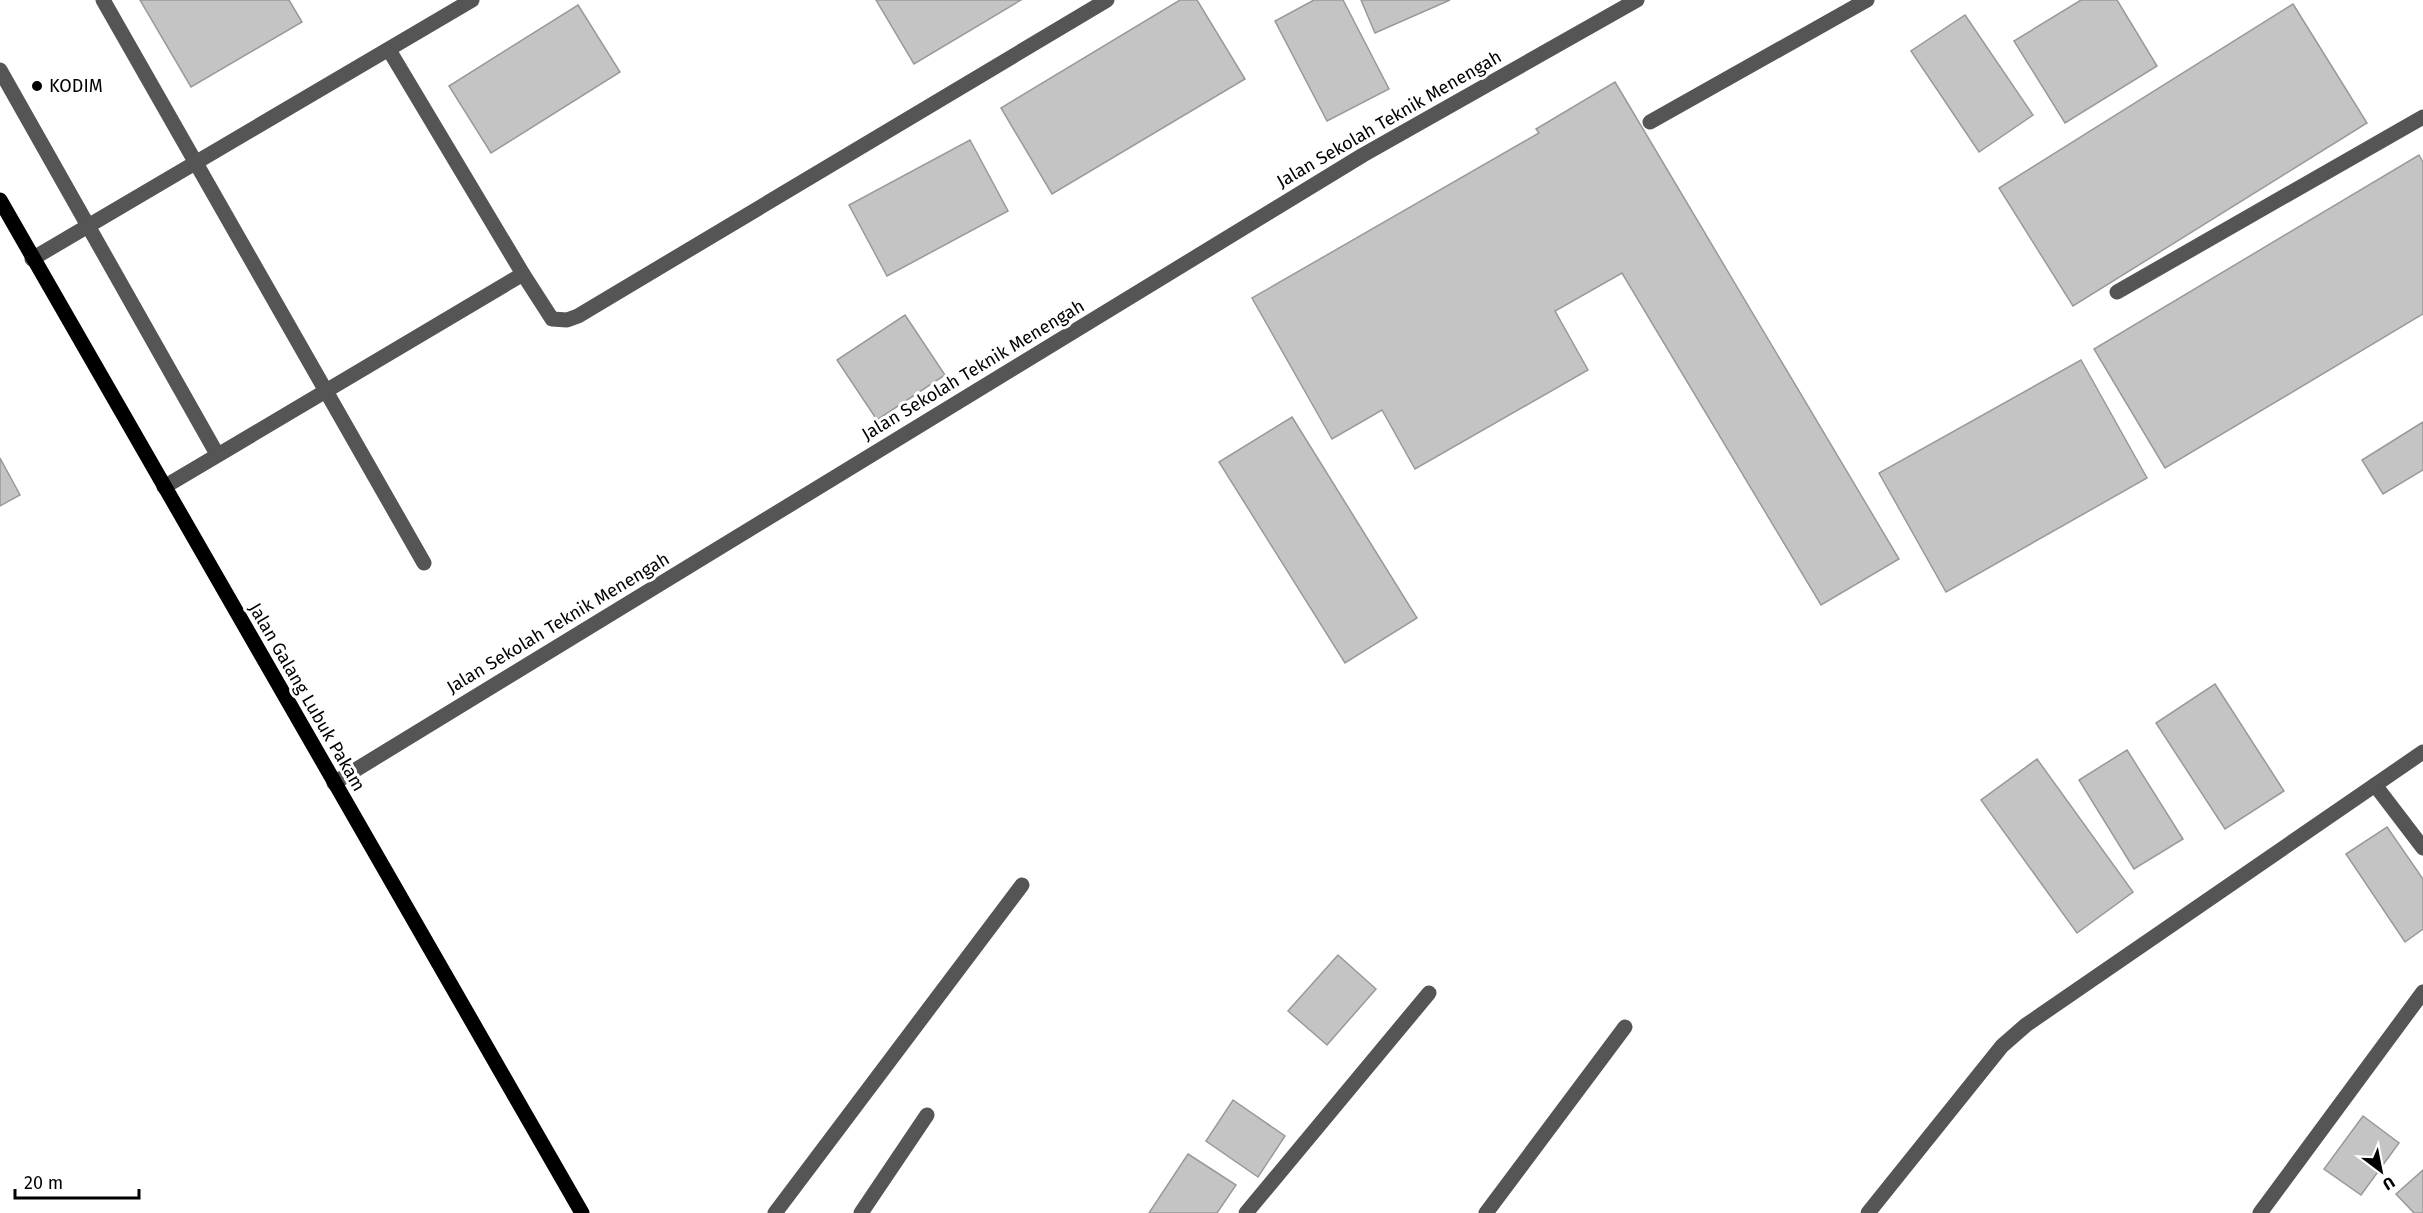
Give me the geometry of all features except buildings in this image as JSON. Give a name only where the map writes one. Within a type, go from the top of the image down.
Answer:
[{"type":"main road","name":"Jalan Galang Lubuk Pakam","points":[[0,200],[582,1213]]},
{"type":"street","points":[[103,0],[193,163],[424,563]]},
{"type":"street","points":[[32,259],[472,0]]},
{"type":"street","points":[[389,50],[552,319],[567,320],[578,316],[1107,0]]},
{"type":"street","name":"Jalan Sekolah Teknik Menengah","points":[[334,783],[1363,155],[1637,0]]},
{"type":"street","points":[[1650,122],[1867,0]]},
{"type":"street","points":[[0,70],[217,454]]},
{"type":"street","points":[[2117,292],[2423,117]]},
{"type":"street","points":[[164,487],[523,274]]},
{"type":"street","points":[[1868,1213],[2002,1046],[2026,1025],[2423,752]]},
{"type":"street","points":[[2374,785],[2423,848]]},
{"type":"street","points":[[775,1213],[1022,885]]},
{"type":"street","points":[[2260,1213],[2423,992]]},
{"type":"street","points":[[1246,1213],[1429,993]]},
{"type":"street","points":[[1486,1213],[1625,1027]]},
{"type":"street","points":[[861,1213],[927,1115]]},
{"type":"place","name":"KODIM","points":[[37,86]]}]
